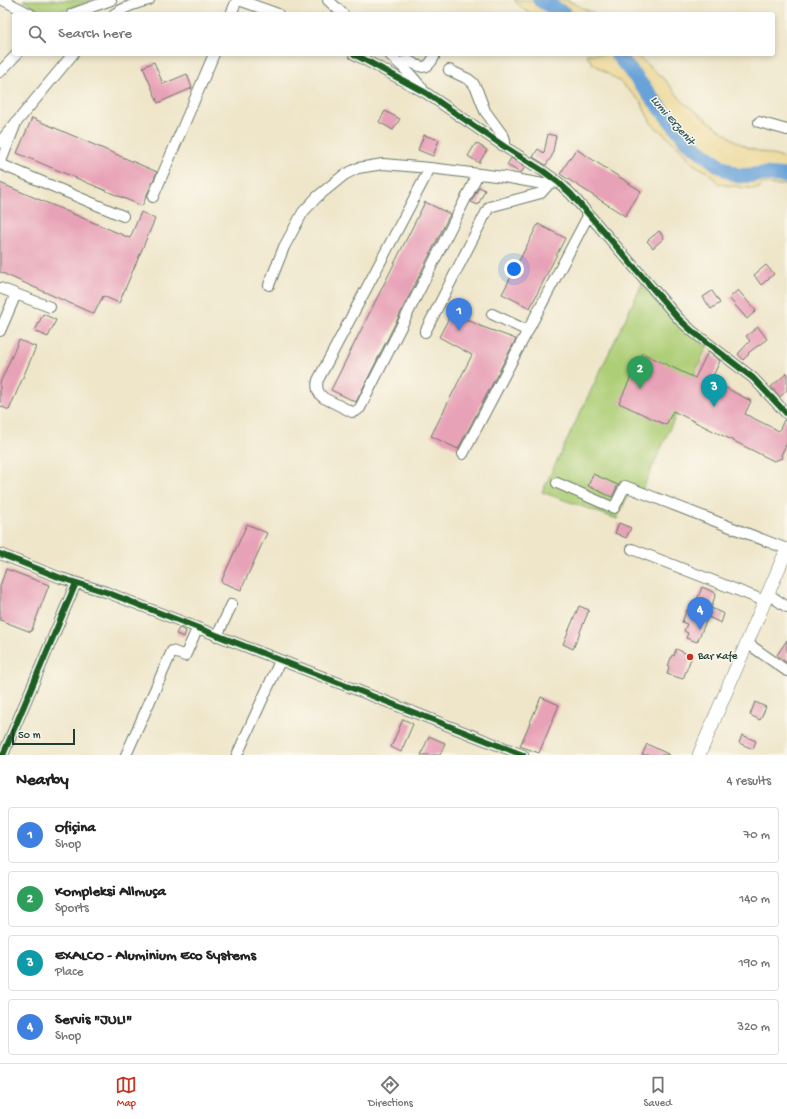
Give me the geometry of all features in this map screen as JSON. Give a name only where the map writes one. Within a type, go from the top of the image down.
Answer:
[{"type":"main road","points":[[699,755],[787,549]]},
{"type":"street","points":[[3,0],[26,12]]},
{"type":"street","points":[[78,12],[111,0]]},
{"type":"street","points":[[117,12],[124,7],[137,2],[149,0]]},
{"type":"street","points":[[232,12],[238,0],[272,12]]},
{"type":"street","points":[[328,0],[341,12]]},
{"type":"street","points":[[0,72],[15,56]]},
{"type":"street","points":[[0,142],[71,56]]},
{"type":"street","points":[[153,197],[213,56]]},
{"type":"street","points":[[358,56],[426,93],[505,147],[543,170],[554,182],[571,194],[588,216],[679,319],[692,331],[753,378],[787,414]]},
{"type":"street","points":[[391,56],[426,93]]},
{"type":"street","points":[[400,64],[409,61],[423,67],[431,64],[434,57]]},
{"type":"street","points":[[449,70],[473,83],[485,111],[504,136],[505,147]]},
{"type":"street","points":[[759,122],[787,130]]},
{"type":"street","points":[[16,123],[0,164],[123,216]]},
{"type":"street","points":[[269,285],[284,247],[303,212],[317,197],[344,175],[358,168],[383,164],[504,177],[543,184],[554,182]]},
{"type":"street","points":[[430,168],[318,380],[317,384],[320,395],[352,412],[356,411],[363,404],[478,174]]},
{"type":"street","points":[[425,332],[489,207],[541,193],[554,182]]},
{"type":"street","points":[[463,454],[588,216]]},
{"type":"street","points":[[0,288],[50,307]]},
{"type":"street","points":[[0,331],[16,294]]},
{"type":"street","points":[[492,314],[528,331]]},
{"type":"street","points":[[558,483],[614,508],[625,486],[787,549]]},
{"type":"street","points":[[632,549],[787,607]]},
{"type":"street","points":[[0,554],[76,583],[106,592],[197,629],[524,755]]},
{"type":"street","points":[[3,755],[76,583]]},
{"type":"street","points":[[217,636],[232,604]]},
{"type":"street","points":[[126,755],[172,651],[184,656],[197,629]]},
{"type":"street","points":[[747,643],[787,671]]},
{"type":"street","points":[[237,755],[280,661]]},
{"type":"green space","points":[[23,0],[93,0],[60,12],[39,10]]},
{"type":"green space","points":[[643,282],[707,347],[642,490],[632,486],[617,519],[542,492]]},
{"type":"sand","points":[[514,0],[567,0],[591,12],[528,12]]},
{"type":"sand","points":[[587,56],[637,56],[666,81],[683,102],[737,142],[748,148],[787,159],[787,185],[762,183],[760,188],[754,189],[719,184],[708,172],[693,164],[682,150],[651,123],[641,102],[620,82],[592,63]]},
{"type":"building","points":[[154,62],[163,84],[187,74],[192,88],[158,103],[143,67]]},
{"type":"building","points":[[385,111],[400,119],[393,130],[379,122]]},
{"type":"building","points":[[32,118],[157,172],[142,206],[17,153]]},
{"type":"building","points":[[548,134],[556,136],[552,156],[546,165],[533,157],[538,149],[544,153]]},
{"type":"building","points":[[424,135],[439,140],[433,156],[418,150]]},
{"type":"building","points":[[476,143],[487,150],[479,163],[468,156]]},
{"type":"building","points":[[576,149],[641,191],[625,216],[560,174]]},
{"type":"building","points":[[511,158],[525,167],[521,173],[507,165]]},
{"type":"building","points":[[0,183],[130,238],[141,212],[155,219],[119,303],[103,296],[94,314],[0,272]]},
{"type":"building","points":[[479,187],[485,190],[478,205],[471,202]]},
{"type":"building","points":[[425,202],[450,214],[356,402],[331,390]]},
{"type":"building","points":[[538,224],[565,238],[530,308],[502,294]]},
{"type":"building","points":[[659,231],[664,238],[653,248],[647,241]]},
{"type":"building","points":[[766,265],[774,274],[761,285],[754,275]]},
{"type":"building","points":[[738,290],[756,311],[747,319],[729,298]]},
{"type":"building","points":[[712,291],[720,303],[711,309],[703,297]]},
{"type":"building","points":[[452,312],[480,326],[516,339],[458,449],[431,436],[472,355],[439,337]]},
{"type":"building","points":[[43,314],[56,320],[48,337],[35,331]]},
{"type":"building","points":[[758,327],[767,339],[748,353],[749,354],[743,360],[738,354],[750,341],[746,336]]},
{"type":"building","points":[[19,340],[36,347],[9,410],[0,406],[0,383]]},
{"type":"building","points":[[708,352],[720,361],[711,380],[751,401],[745,414],[779,431],[784,420],[787,420],[787,443],[781,455],[782,458],[774,461],[673,411],[666,425],[619,403],[642,353],[695,378]]},
{"type":"building","points":[[787,373],[787,390],[780,397],[771,387]]},
{"type":"building","points":[[593,474],[618,485],[612,497],[588,486]]},
{"type":"building","points":[[619,523],[631,528],[626,538],[615,533]]},
{"type":"building","points":[[247,524],[267,533],[241,590],[221,582]]},
{"type":"building","points":[[6,569],[49,585],[31,632],[0,620],[0,586]]},
{"type":"building","points":[[702,587],[716,593],[711,608],[724,614],[721,623],[708,617],[697,642],[686,638],[688,633],[684,631],[687,624],[682,622],[687,610],[692,613]]},
{"type":"building","points":[[579,606],[589,610],[573,649],[563,644]]},
{"type":"building","points":[[179,628],[186,631],[184,637],[176,634]]},
{"type":"building","points":[[787,640],[787,663],[777,655]]},
{"type":"building","points":[[676,649],[692,656],[683,679],[667,674],[668,666]]},
{"type":"building","points":[[541,697],[559,705],[539,753],[520,746]]},
{"type":"building","points":[[755,702],[766,707],[760,720],[750,715]]},
{"type":"building","points":[[403,719],[413,724],[401,752],[391,747]]},
{"type":"building","points":[[742,735],[756,741],[753,749],[739,743]]},
{"type":"building","points":[[429,736],[445,743],[440,755],[421,755]]},
{"type":"building","points":[[647,744],[670,755],[642,755]]},
{"type":"waterway","name":"Lumi Erzenit","points":[[540,0],[561,12]]},
{"type":"waterway","name":"Lumi Erzenit","points":[[619,56],[687,141],[720,166],[738,176],[766,174],[787,176]]},
{"type":"cycle path","points":[[358,56],[426,93],[558,182],[571,194],[679,319],[692,331],[753,378],[787,414]]},
{"type":"cycle path","points":[[0,554],[61,578],[106,592],[523,755]]},
{"type":"cycle path","points":[[3,755],[76,583]]},
{"type":"place","name":"Ofiçina","points":[[459,331]]},
{"type":"place","name":"Kompleksi Allmuça","points":[[640,389]]},
{"type":"place","name":"EXALCO - Aluminium Eco Systems","points":[[714,407]]},
{"type":"place","name":"Servis \"JULI\"","points":[[700,630]]},
{"type":"place","name":"Bar Kafe","points":[[690,657]]}]
